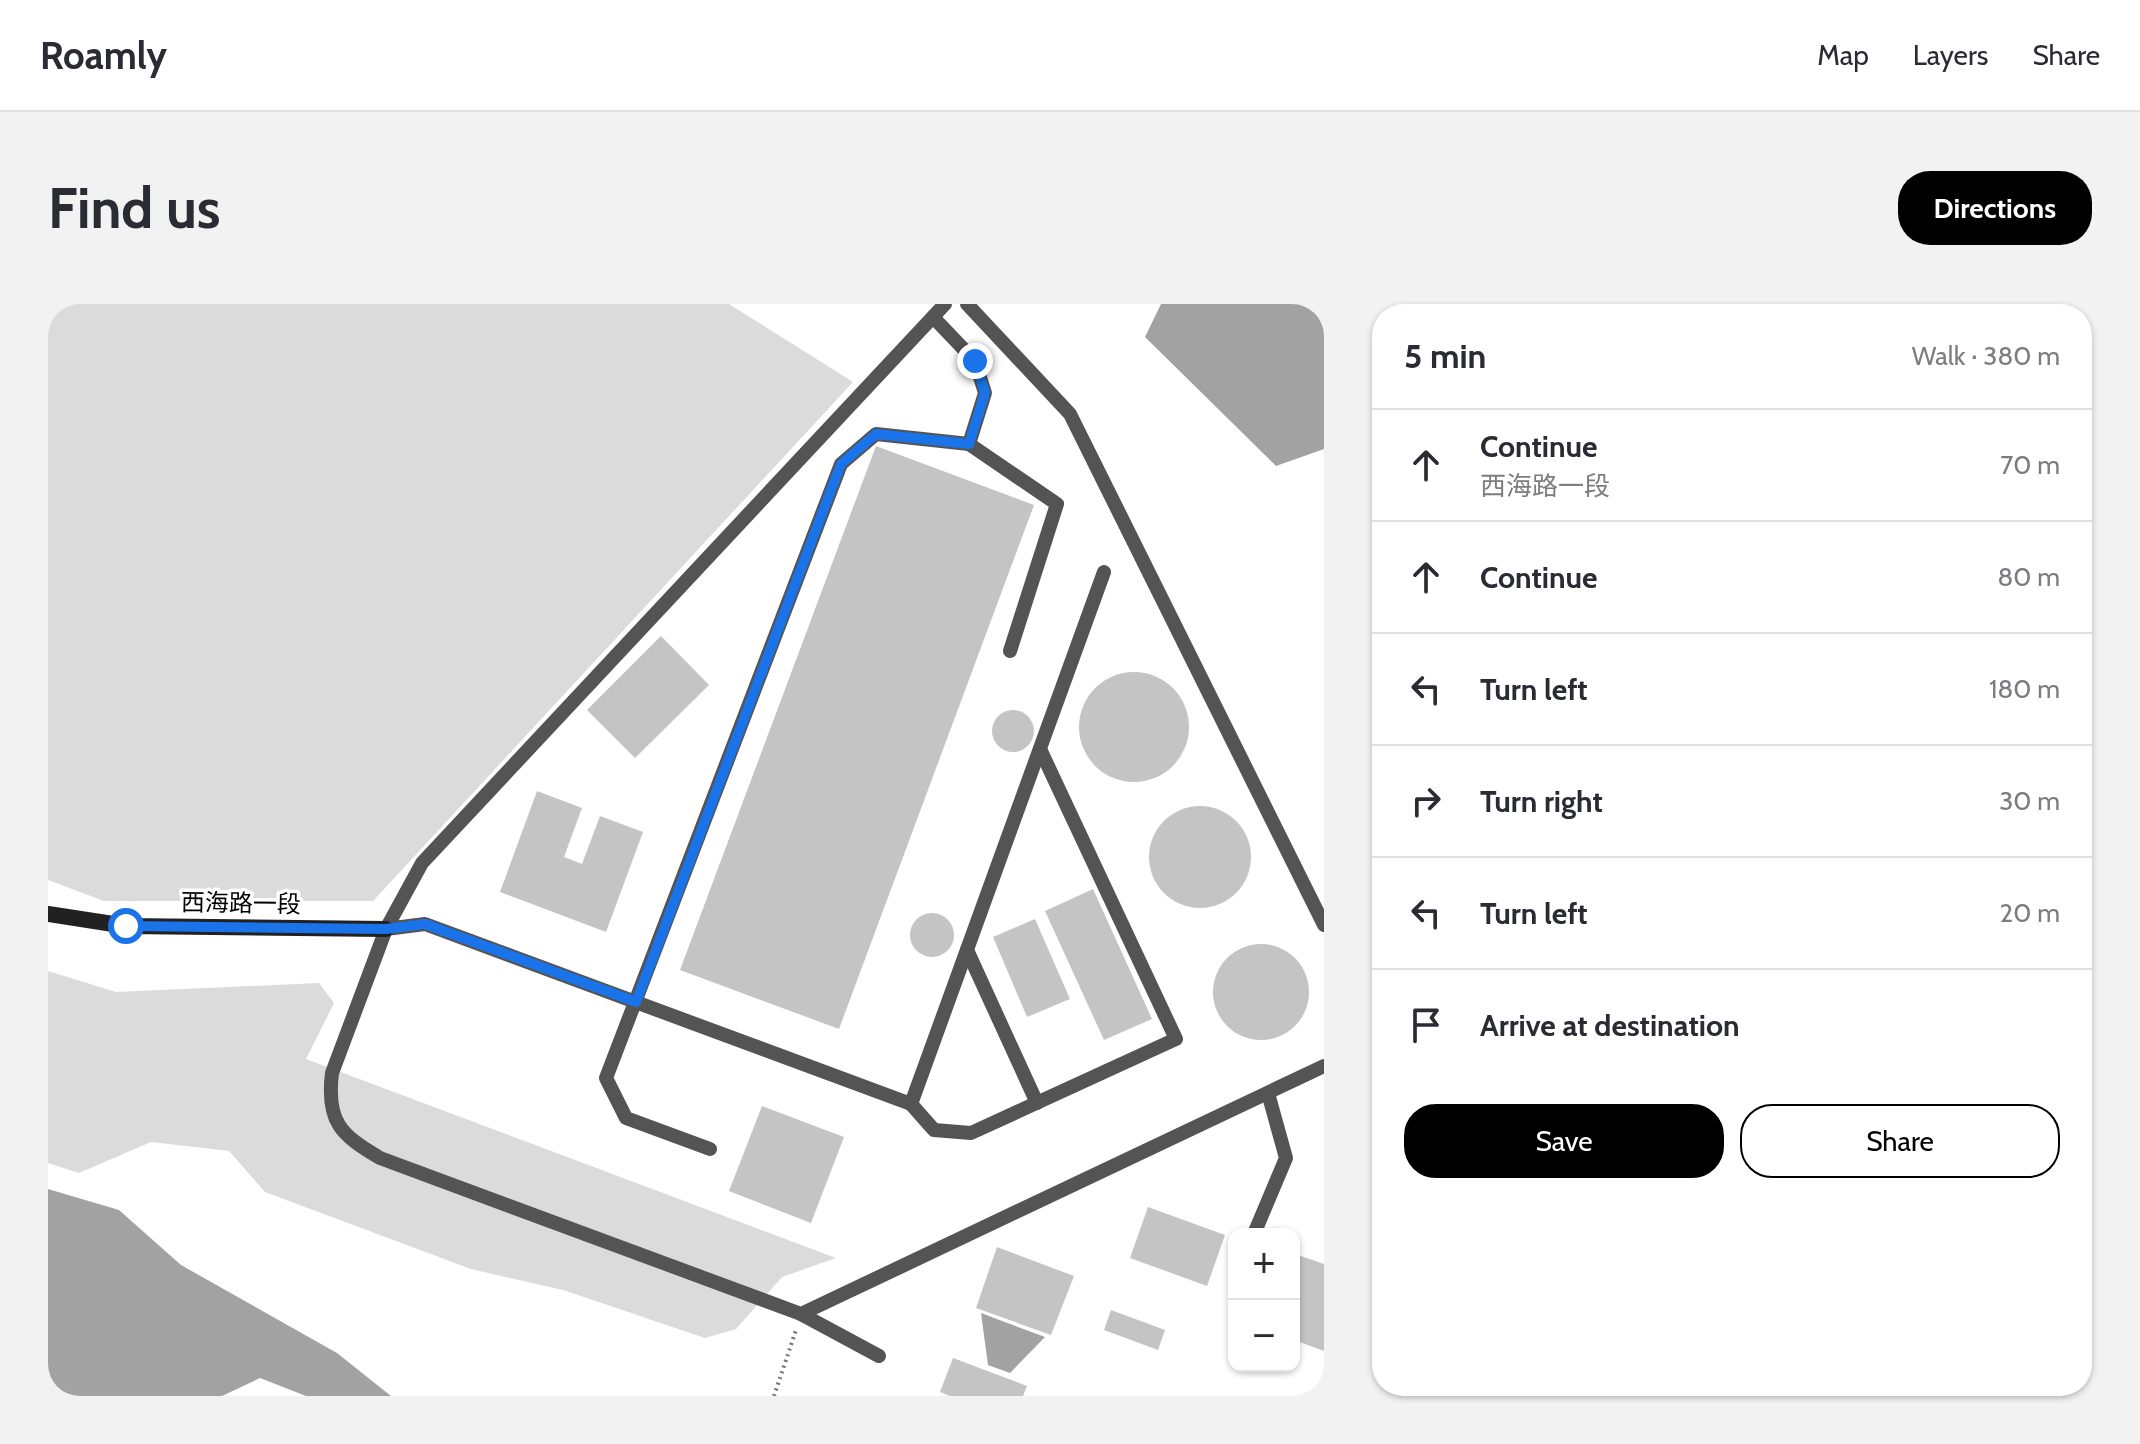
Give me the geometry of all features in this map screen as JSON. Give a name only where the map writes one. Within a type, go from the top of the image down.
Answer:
[{"type":"main road","name":"西海路一段","points":[[48,914],[126,926],[386,929]]},
{"type":"lane","points":[[879,1356],[801,1314],[380,1158],[350,1141],[335,1121],[329,1097],[332,1073],[386,929],[407,887],[436,846],[945,304]]},
{"type":"lane","points":[[967,304],[1070,414],[1324,925]]},
{"type":"lane","points":[[933,317],[975,361],[985,393],[969,444]]},
{"type":"lane","points":[[710,1149],[626,1118],[606,1078],[841,464],[876,434],[969,444],[1057,504],[1010,651]]},
{"type":"lane","points":[[911,1104],[1104,572]]},
{"type":"lane","points":[[386,929],[425,924],[911,1104],[934,1130],[971,1133],[1176,1039],[1040,749]]},
{"type":"lane","points":[[967,950],[1037,1103]]},
{"type":"lane","points":[[801,1314],[1324,1066]]},
{"type":"lane","points":[[1257,1228],[1286,1158],[1268,1093]]},
{"type":"path","points":[[774,1396],[801,1314]]},
{"type":"shaded area","points":[[48,304],[729,304],[853,382],[373,901],[104,901],[48,880]]},
{"type":"shaded area","points":[[1161,304],[1324,304],[1324,449],[1276,466],[1145,337]]},
{"type":"shaded area","points":[[48,971],[116,992],[319,983],[334,1003],[306,1059],[836,1258],[782,1277],[736,1329],[705,1338],[563,1290],[471,1269],[265,1192],[229,1151],[151,1142],[79,1173],[48,1163]]},
{"type":"shaded area","points":[[48,1189],[119,1210],[181,1265],[337,1353],[391,1396],[306,1396],[260,1378],[222,1396],[48,1396]]},
{"type":"shaded area","points":[[981,1313],[1045,1337],[1010,1373],[988,1365]]},
{"type":"building","points":[[876,446],[1034,505],[839,1029],[680,970]]},
{"type":"building","points":[[661,636],[709,685],[635,758],[587,710]]},
{"type":"building","points":[[1134,672],[1155,677],[1173,688],[1184,706],[1189,727],[1184,748],[1173,766],[1155,777],[1134,782],[1113,777],[1095,766],[1084,748],[1079,727],[1084,706],[1095,688],[1113,677]]},
{"type":"building","points":[[1013,710],[1028,716],[1034,731],[1028,746],[1013,752],[998,746],[992,731],[998,716]]},
{"type":"building","points":[[537,791],[582,808],[564,857],[582,864],[600,816],[643,832],[606,932],[500,892]]},
{"type":"building","points":[[1200,806],[1219,810],[1236,821],[1247,838],[1251,857],[1247,876],[1236,893],[1219,904],[1200,908],[1181,904],[1164,893],[1153,876],[1149,857],[1153,838],[1164,821],[1181,810]]},
{"type":"building","points":[[1093,889],[1152,1019],[1104,1040],[1045,911]]},
{"type":"building","points":[[932,913],[947,920],[954,935],[947,950],[932,957],[917,950],[910,935],[917,920]]},
{"type":"building","points":[[1035,919],[1070,999],[1027,1017],[993,937]]},
{"type":"building","points":[[1261,944],[1279,947],[1295,958],[1306,974],[1309,992],[1306,1010],[1295,1026],[1279,1037],[1261,1040],[1243,1037],[1227,1026],[1216,1010],[1213,992],[1216,974],[1227,958],[1243,947]]},
{"type":"building","points":[[762,1106],[844,1137],[811,1223],[729,1191]]},
{"type":"building","points":[[1148,1207],[1225,1235],[1207,1286],[1130,1258]]},
{"type":"building","points":[[997,1247],[1074,1276],[1051,1335],[976,1308]]},
{"type":"building","points":[[1300,1256],[1324,1264],[1324,1351],[1300,1342]]},
{"type":"building","points":[[1111,1310],[1165,1330],[1158,1350],[1104,1330]]},
{"type":"building","points":[[953,1358],[1027,1386],[1023,1396],[950,1396],[940,1392]]},
{"type":"route","points":[[126,926],[386,929],[425,924],[636,1002],[841,464],[876,434],[969,444],[985,393],[975,361]]}]
